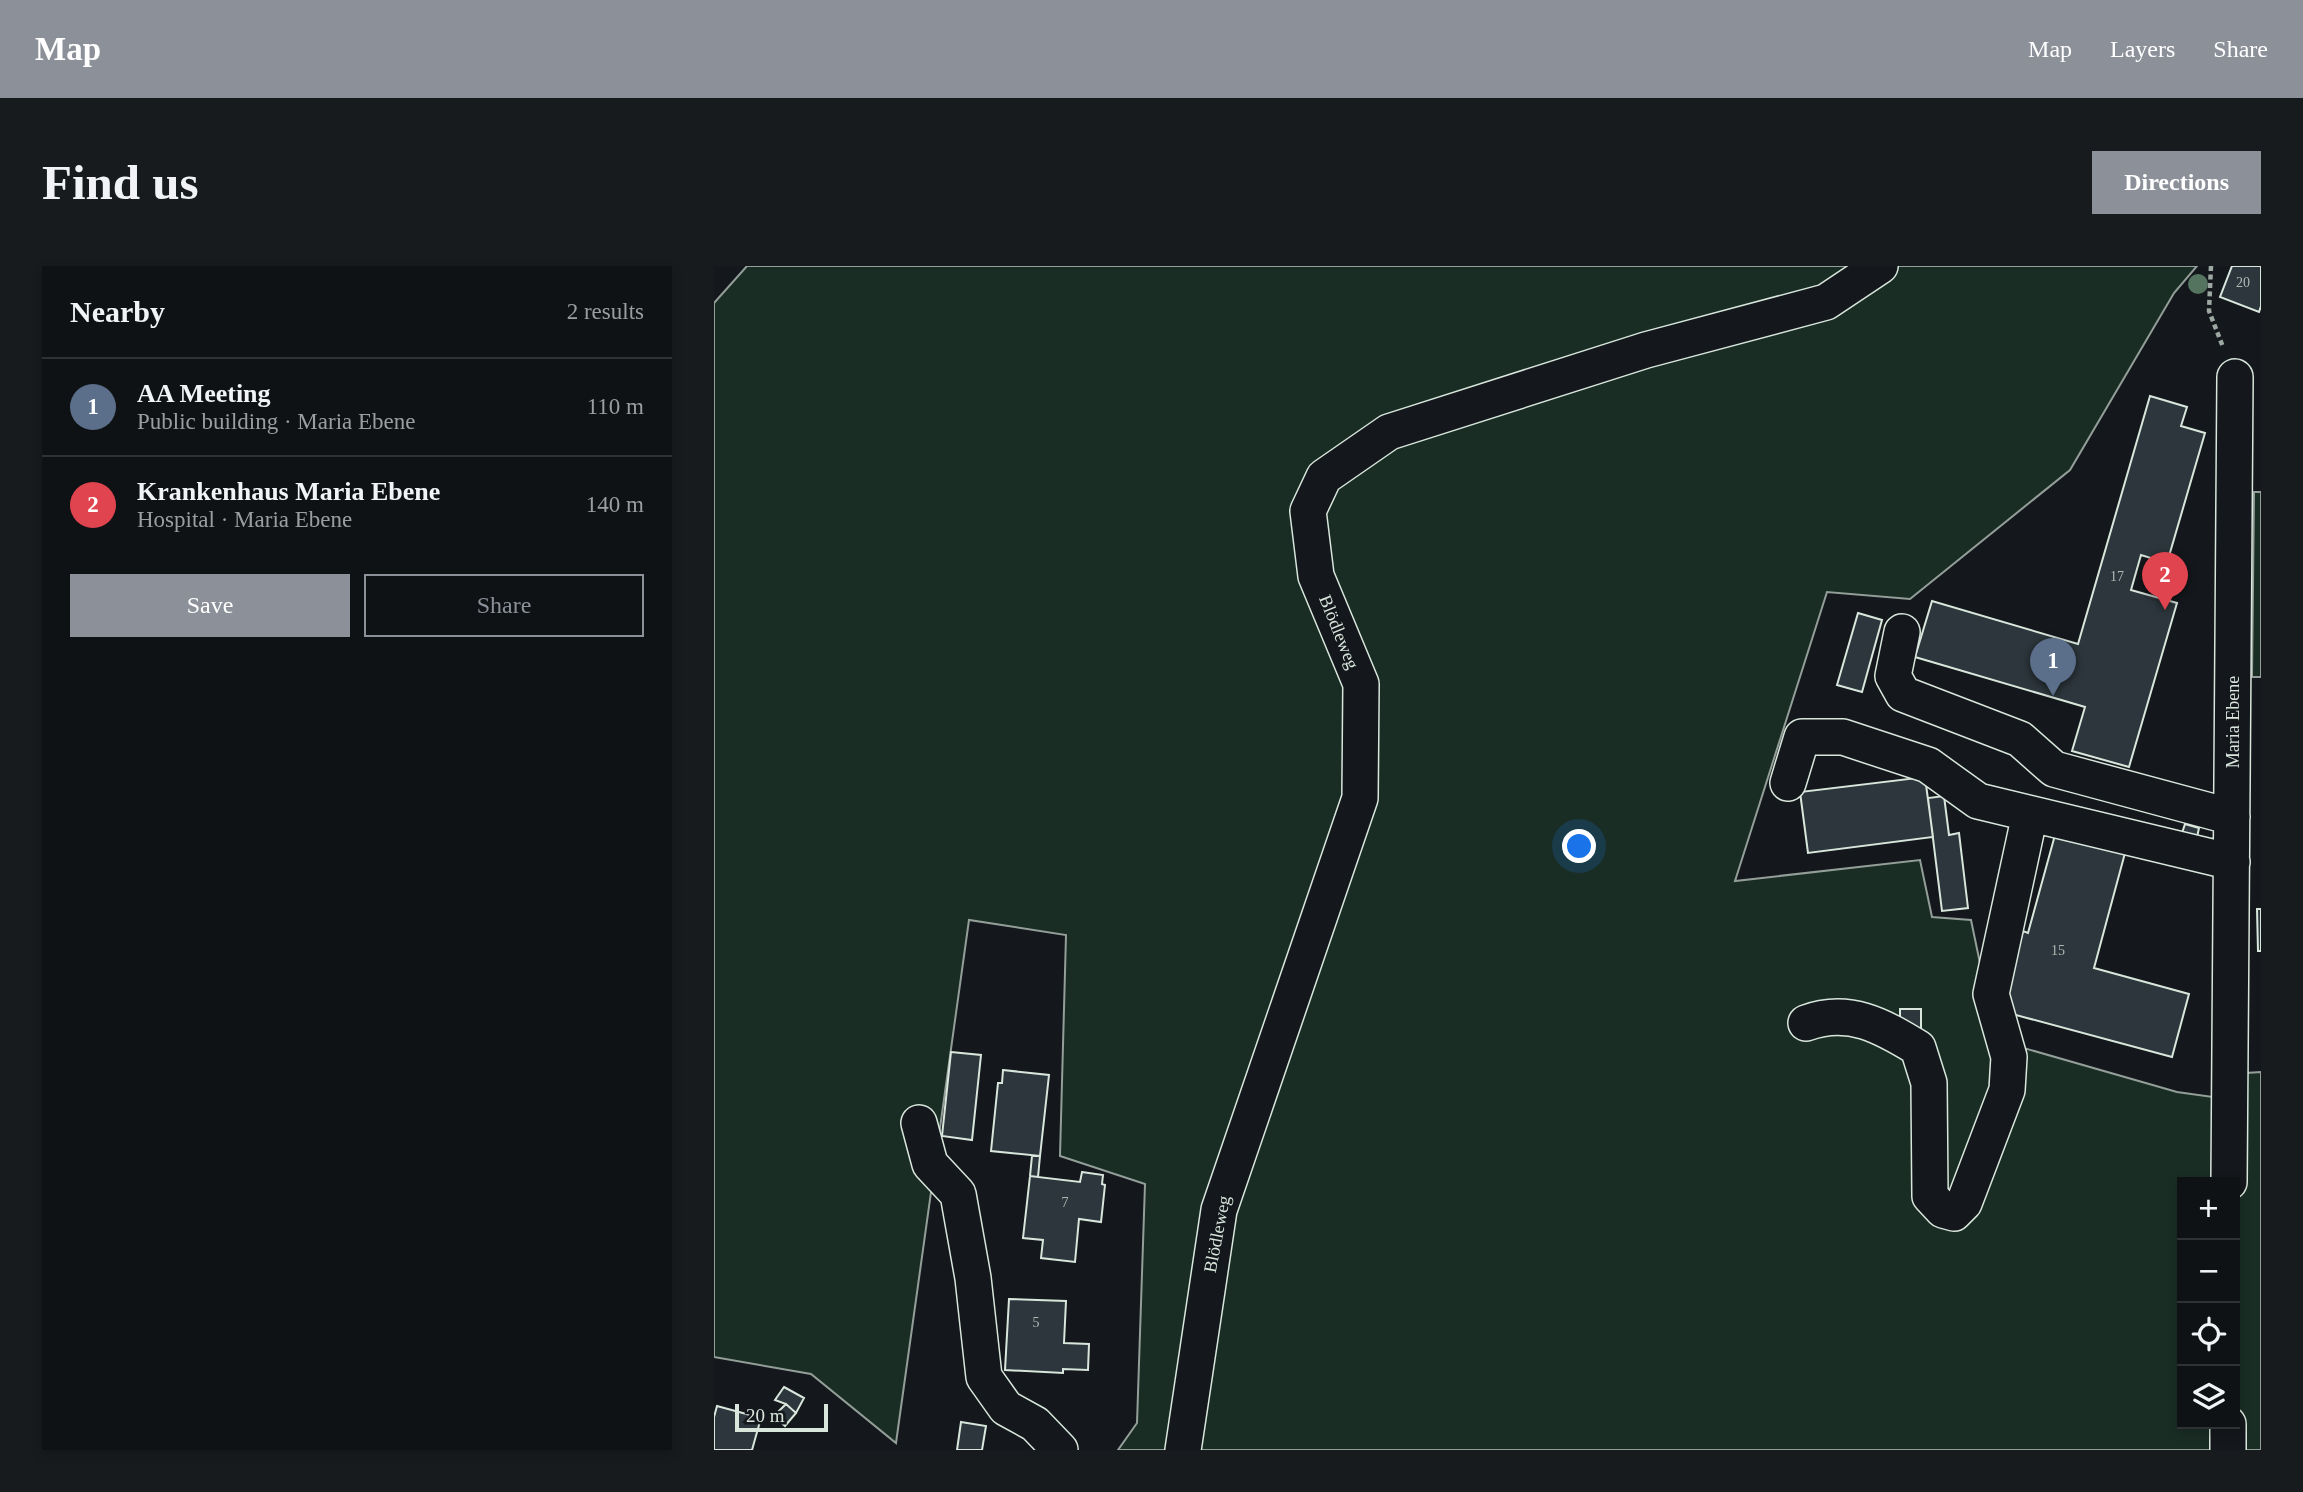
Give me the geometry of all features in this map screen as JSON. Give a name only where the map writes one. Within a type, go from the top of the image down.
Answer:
[{"type":"street","name":"Blödleweg","points":[[1184,1450],[1219,1210],[1360,798],[1361,684],[1316,576],[1308,511],[1324,477],[1389,432],[1646,350],[1826,302],[1880,266]]},
{"type":"street","name":"Maria Ebene","points":[[2229,1177],[2235,377]]},
{"type":"street","points":[[1902,632],[1893,676],[1903,694],[2020,739],[2054,769],[2232,817]]},
{"type":"street","points":[[1788,783],[1802,737],[1843,737],[1928,765],[1978,801],[2232,862]]},
{"type":"street","points":[[1806,1023],[1818,1019],[1855,1018],[1880,1025],[1918,1048],[1929,1083],[1930,1196],[1943,1210],[1954,1213],[1964,1203],[2007,1090],[2009,1057],[1991,994],[2031,814]]},
{"type":"street","points":[[919,1123],[930,1164],[958,1194],[973,1278],[984,1377],[1006,1408],[1035,1423],[1060,1450]]},
{"type":"street","points":[[2228,1429],[2228,1450]]},
{"type":"path","points":[[2211,266],[2209,311],[2235,377]]},
{"type":"green space","points":[[747,266],[2197,266],[2174,293],[2070,470],[1910,599],[1827,592],[1735,881],[1920,860],[1932,917],[1971,920],[1996,1040],[2177,1092],[2241,1101],[2246,1073],[2261,1072],[2261,1450],[1118,1450],[1137,1423],[1145,1184],[1060,1156],[1066,935],[969,920],[896,1443],[811,1374],[714,1357],[714,303]]},
{"type":"green space","points":[[2254,492],[2261,492],[2261,677],[2252,677]]},
{"type":"building","points":[[2232,266],[2261,266],[2259,312],[2220,297]]},
{"type":"building","points":[[2150,396],[2187,407],[2181,426],[2205,433],[2167,563],[2141,555],[2131,590],[2177,603],[2129,767],[2072,751],[2085,707],[1915,657],[1932,601],[2078,644]]},
{"type":"building","points":[[1858,613],[1882,620],[1862,692],[1837,685]]},
{"type":"building","points":[[1925,777],[1933,837],[1808,853],[1800,792]]},
{"type":"building","points":[[1944,796],[1949,835],[1959,833],[1968,908],[1942,911],[1928,798]]},
{"type":"building","points":[[2185,824],[2199,828],[2197,837],[2182,833]]},
{"type":"building","points":[[2055,835],[2125,853],[2094,968],[2189,994],[2172,1057],[2001,1011],[2023,931],[2028,933]]},
{"type":"building","points":[[2257,909],[2261,909],[2261,951],[2258,951]]},
{"type":"building","points":[[1900,1009],[1921,1009],[1921,1028],[1900,1028]]},
{"type":"building","points":[[951,1052],[981,1055],[972,1140],[942,1136]]},
{"type":"building","points":[[1003,1070],[1049,1075],[1040,1156],[991,1151],[998,1083],[1002,1083]]},
{"type":"building","points":[[1032,1156],[1040,1156],[1038,1177],[1030,1176]]},
{"type":"building","points":[[1082,1172],[1103,1175],[1102,1184],[1105,1185],[1101,1222],[1079,1219],[1075,1262],[1041,1258],[1043,1240],[1023,1238],[1030,1176],[1080,1182]]},
{"type":"building","points":[[1009,1299],[1066,1301],[1064,1343],[1089,1344],[1088,1370],[1063,1369],[1063,1373],[1005,1370]]},
{"type":"building","points":[[784,1387],[804,1398],[796,1413],[786,1404],[775,1400]]},
{"type":"building","points":[[786,1404],[796,1413],[785,1426],[774,1416]]},
{"type":"building","points":[[717,1406],[761,1418],[752,1450],[714,1450],[714,1417]]},
{"type":"building","points":[[961,1422],[986,1426],[982,1450],[957,1450]]},
{"type":"place","name":"Krankenhaus Maria Ebene","points":[[2165,610]]},
{"type":"place","name":"AA Meeting","points":[[2053,696]]}]
